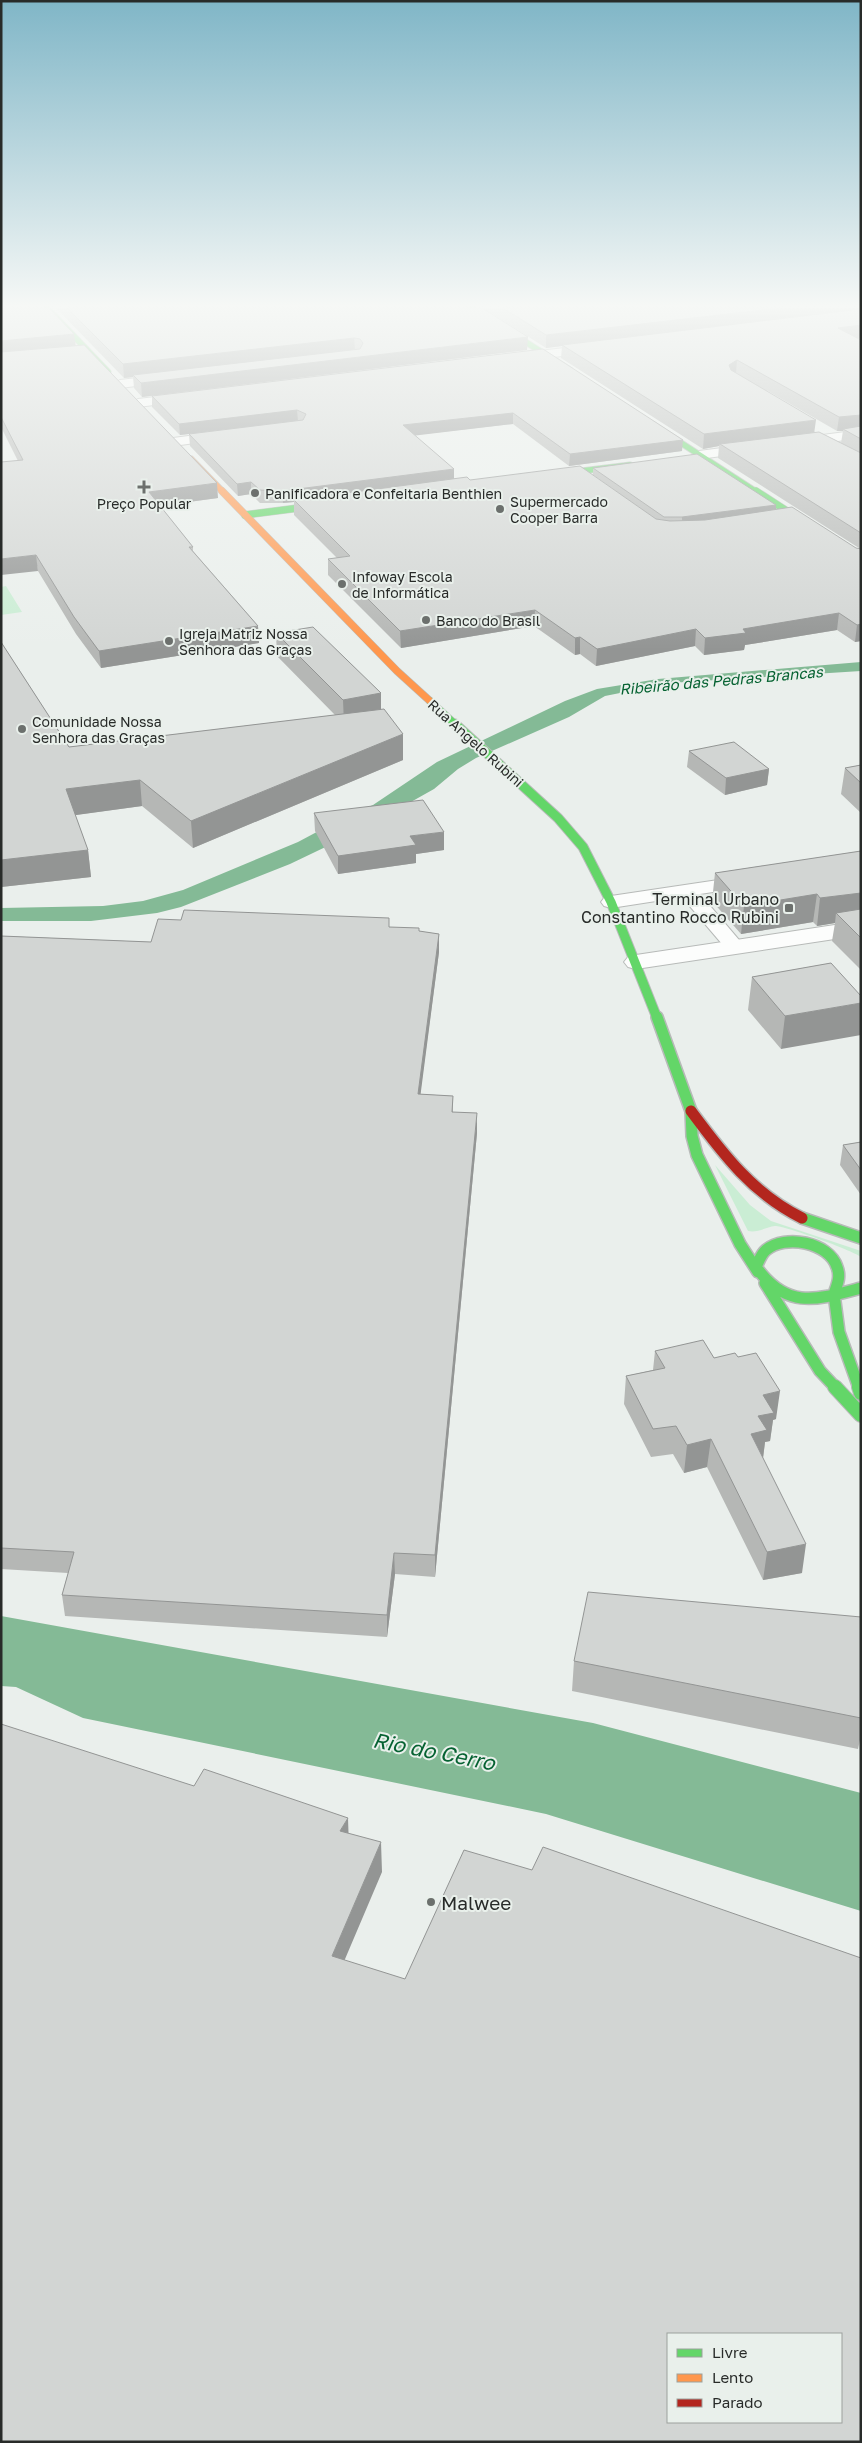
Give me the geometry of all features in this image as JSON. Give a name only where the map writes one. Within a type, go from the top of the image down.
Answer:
[{"type":"main road","points":[[648,422],[861,558]]},
{"type":"main road","name":"Rua Angelo Rubini","points":[[170,438],[397,671],[461,732],[502,766],[558,818],[583,847],[611,902],[636,962],[690,1111],[692,1136],[697,1155],[740,1244],[758,1272]]},
{"type":"main road","points":[[683,458],[699,456]]},
{"type":"main road","points":[[539,477],[646,462]]},
{"type":"main road","points":[[245,515],[342,503]]},
{"type":"main road","points":[[690,1111],[744,1178],[776,1206],[799,1217],[861,1238]]},
{"type":"main road","points":[[861,1392],[842,1349],[834,1306],[834,1294],[845,1280],[846,1271],[842,1261],[829,1250],[809,1242],[783,1242],[771,1245],[757,1258],[756,1267],[758,1272],[823,1373],[847,1404],[861,1415]]},
{"type":"main road","points":[[765,1283],[775,1290],[804,1299],[819,1298],[861,1288]]},
{"type":"street","points":[[170,438],[241,434]]},
{"type":"street","points":[[699,456],[861,434]]},
{"type":"street","points":[[636,962],[861,928]]},
{"type":"lane","points":[[578,471],[596,484]]},
{"type":"lane","points":[[775,518],[793,516]]},
{"type":"lane","points":[[611,902],[764,879]]},
{"type":"lane","points":[[687,891],[735,947]]},
{"type":"shaded area","points":[[6,586],[22,612],[1,615],[1,587]]},
{"type":"shaded area","points":[[715,1165],[750,1205],[771,1221],[861,1251],[861,1257],[832,1244],[781,1227],[775,1226],[748,1231]]},
{"type":"water","points":[[861,662],[861,671],[670,683],[605,696],[569,717],[476,758],[458,769],[434,789],[361,830],[290,864],[181,907],[157,913],[91,921],[1,921],[1,908],[103,906],[143,901],[183,890],[298,842],[343,818],[373,805],[437,762],[565,701],[597,689],[658,679]]},
{"type":"water","name":"Rio do Cerro","points":[[1,1616],[593,1723],[861,1793],[861,1911],[546,1814],[83,1718],[16,1687],[1,1686]]},
{"type":"building","points":[[4,422],[158,422],[217,483],[149,492],[193,547],[189,547],[258,626],[99,651],[74,617],[36,555],[1,559],[1,462],[23,460]]},
{"type":"building","points":[[177,422],[196,422],[179,424]]},
{"type":"building","points":[[287,422],[430,422],[403,425],[454,469],[282,491],[260,490],[251,482],[237,484],[189,434]]},
{"type":"building","points":[[526,422],[655,422],[683,440],[570,454]]},
{"type":"building","points":[[685,422],[800,422],[704,434]]},
{"type":"building","points":[[861,426],[861,439],[843,429]]},
{"type":"building","points":[[819,432],[861,453],[861,533],[720,444]]},
{"type":"building","points":[[697,454],[776,505],[682,517],[664,517],[593,468]]},
{"type":"building","points":[[580,466],[656,519],[670,521],[705,520],[792,507],[856,548],[861,549],[861,624],[857,625],[839,613],[743,629],[746,633],[705,638],[696,629],[597,649],[580,637],[575,638],[535,610],[400,631],[328,559],[350,556],[294,500],[467,477],[470,480]]},
{"type":"building","points":[[313,627],[381,693],[343,700],[276,633]]},
{"type":"building","points":[[1,642],[69,747],[384,709],[403,734],[191,821],[140,780],[66,789],[88,850],[1,860]]},
{"type":"building","points":[[734,742],[769,769],[726,778],[689,751]]},
{"type":"building","points":[[861,765],[861,783],[845,768]]},
{"type":"building","points":[[423,800],[444,832],[410,836],[416,845],[338,856],[314,813]]},
{"type":"building","points":[[861,851],[861,893],[820,898],[817,894],[744,906],[715,873]]},
{"type":"building","points":[[861,909],[861,938],[836,913]]},
{"type":"building","points":[[184,910],[389,918],[389,927],[419,928],[419,931],[439,934],[418,1094],[453,1096],[452,1112],[477,1113],[435,1555],[394,1553],[387,1615],[62,1595],[74,1552],[1,1548],[1,936],[151,942],[158,919],[181,920]]},
{"type":"building","points":[[831,963],[861,996],[861,1003],[785,1016],[752,977]]},
{"type":"building","points":[[861,1142],[861,1170],[843,1145]]},
{"type":"building","points":[[703,1340],[714,1358],[735,1353],[738,1357],[756,1353],[780,1391],[763,1395],[774,1413],[758,1416],[767,1430],[751,1434],[806,1544],[767,1552],[711,1439],[687,1445],[676,1426],[653,1429],[626,1376],[665,1368],[655,1351]]},
{"type":"building","points":[[588,1592],[861,1617],[861,1718],[574,1661]]},
{"type":"building","points":[[1,1724],[194,1786],[204,1769],[348,1818],[340,1831],[381,1842],[332,1956],[405,1979],[464,1850],[532,1870],[543,1847],[861,1958],[861,2442],[1,2442]]},
{"type":"traffic: fast","points":[[652,424],[861,559]]},
{"type":"traffic: fast","points":[[549,475],[630,465]]},
{"type":"traffic: fast","points":[[245,515],[330,504]]},
{"type":"traffic: fast","points":[[430,701],[558,818],[583,847],[611,902],[652,1003],[691,1111],[692,1136],[697,1155],[740,1244],[758,1272]]},
{"type":"traffic: fast","points":[[802,1218],[861,1238]]},
{"type":"traffic: fast","points":[[834,1294],[839,1279],[838,1268],[832,1258],[812,1245],[787,1242],[775,1245],[764,1252],[756,1267],[766,1281],[777,1291],[790,1296],[816,1298],[831,1296],[861,1288]]},
{"type":"traffic: fast","points":[[765,1283],[820,1371],[861,1415]]},
{"type":"traffic: fast","points":[[834,1294],[839,1332],[861,1393]]},
{"type":"traffic: slow","points":[[191,459],[397,671],[430,701]]},
{"type":"traffic: jam","points":[[691,1111],[727,1158],[753,1186],[768,1199],[802,1218]]},
{"type":"place","name":"Preço Popular","points":[[144,487]]},
{"type":"place","name":"Panificadora e Confeitaria Benthien","points":[[255,493]]},
{"type":"place","name":"Supermercado Cooper Barra","points":[[500,509]]},
{"type":"place","name":"Infoway Escola de Informática","points":[[342,584]]},
{"type":"place","name":"Banco do Brasil","points":[[426,620]]},
{"type":"place","name":"Igreja Matriz Nossa Senhora das Graças","points":[[169,641]]},
{"type":"place","name":"Comunidade Nossa Senhora das Graças","points":[[22,729]]},
{"type":"place","name":"Terminal Urbano Constantino Rocco Rubini","points":[[789,908]]},
{"type":"place","name":"Malwee","points":[[431,1902]]},
{"type":"water label","name":"Ribeirão das Pedras Brancas","points":[[721,680]]}]
